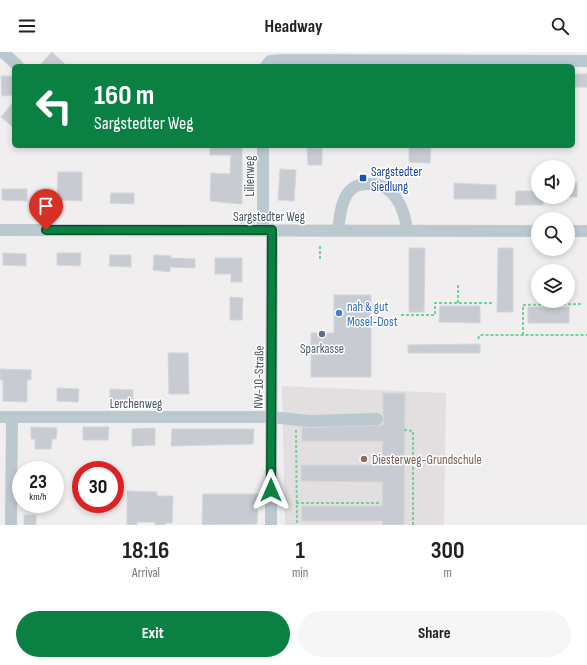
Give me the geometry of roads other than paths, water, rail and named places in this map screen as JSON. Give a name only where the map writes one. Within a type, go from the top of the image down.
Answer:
[{"type":"street","points":[[268,64],[270,61],[283,56],[405,56],[587,61]]},
{"type":"street","name":"Lilienweg","points":[[263,148],[268,230]]},
{"type":"street","points":[[338,230],[341,208],[348,194],[353,188],[361,185],[372,184],[384,186],[394,195],[405,214],[407,231]]},
{"type":"street","name":"Sargstedter Weg","points":[[0,230],[531,231]]},
{"type":"street","name":"NW-10-Straße","points":[[268,230],[271,525]]},
{"type":"street","points":[[575,231],[587,231]]},
{"type":"street","points":[[6,417],[12,525]]},
{"type":"street","name":"Lerchenweg","points":[[6,417],[271,417],[310,421],[378,419]]},
{"type":"place","name":"Sargstedter Siedlung","points":[[363,178]]},
{"type":"place","name":"nah & gut Mosel-Dost","points":[[339,313]]},
{"type":"place","name":"Sparkasse","points":[[322,334]]},
{"type":"place","name":"Diesterweg-Grundschule","points":[[364,459]]}]
